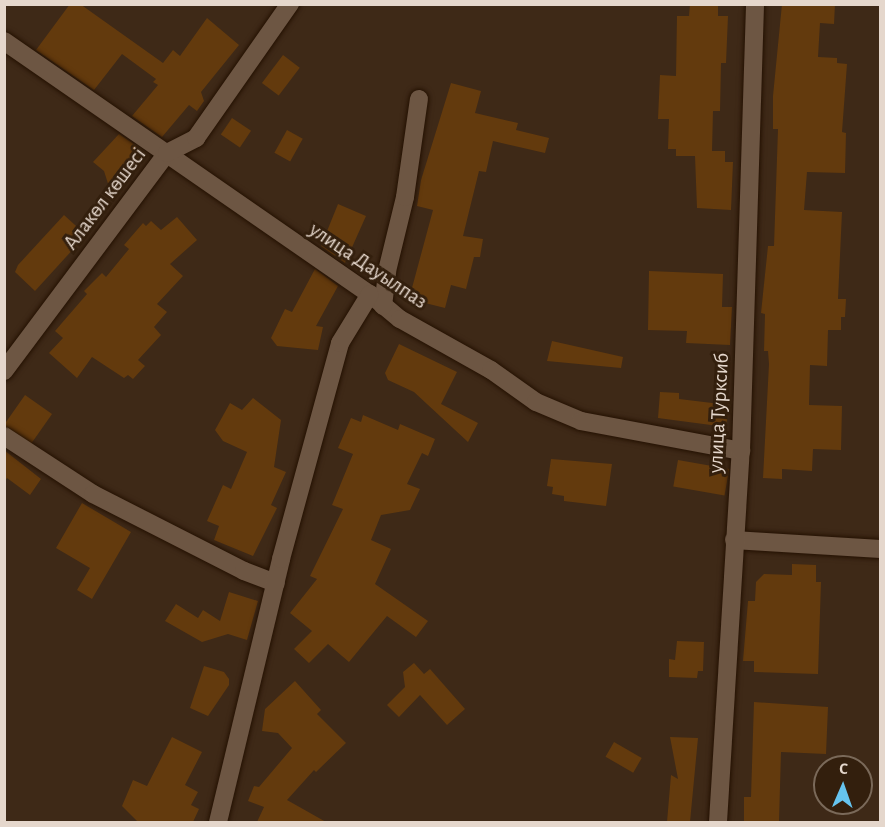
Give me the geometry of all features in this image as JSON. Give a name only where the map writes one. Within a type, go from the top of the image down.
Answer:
[{"type":"street","name":"Алакөл көшесі","points":[[4,371],[166,153],[196,138],[290,4]]},
{"type":"street","name":"улица Турксиб","points":[[718,822],[741,451],[755,4]]},
{"type":"street","name":"улица Дауылпаз","points":[[4,41],[377,300],[536,402],[580,421],[741,451]]},
{"type":"street","points":[[218,822],[276,583],[340,343],[377,300],[387,271],[405,197],[419,99]]},
{"type":"street","points":[[4,436],[93,494],[244,572],[276,583]]},
{"type":"street","points":[[734,540],[880,549]]},
{"type":"building","points":[[70,4],[80,4],[163,63],[173,50],[180,56],[207,18],[239,45],[201,92],[204,101],[197,111],[189,105],[162,137],[132,116],[158,85],[153,82],[156,79],[122,54],[94,90],[36,50]]},
{"type":"building","points":[[690,4],[718,4],[718,16],[728,16],[726,63],[721,63],[720,111],[713,111],[712,151],[725,151],[725,162],[733,162],[731,210],[697,208],[695,156],[676,156],[676,149],[668,149],[669,119],[658,119],[660,75],[676,76],[677,16],[689,16]]},
{"type":"building","points":[[782,4],[835,4],[834,24],[820,23],[818,57],[837,58],[837,63],[847,64],[842,132],[846,133],[845,173],[807,172],[804,210],[842,212],[838,299],[846,299],[845,317],[841,317],[841,330],[828,330],[827,366],[810,365],[809,405],[842,406],[841,450],[813,449],[812,471],[782,469],[782,479],[763,478],[769,364],[768,351],[764,351],[765,314],[761,313],[768,246],[774,246],[778,129],[773,129],[773,96]]},
{"type":"building","points":[[283,55],[300,68],[279,96],[262,83]]},
{"type":"building","points":[[451,83],[481,91],[475,113],[518,123],[516,130],[549,138],[545,153],[493,141],[486,172],[479,171],[463,236],[483,239],[480,257],[474,257],[466,289],[451,285],[445,308],[409,299],[433,210],[417,206],[421,180]]},
{"type":"building","points":[[232,118],[251,131],[240,147],[221,135]]},
{"type":"building","points":[[287,130],[303,139],[290,161],[274,153]]},
{"type":"building","points":[[119,134],[147,153],[111,193],[104,171],[93,162]]},
{"type":"building","points":[[338,204],[366,216],[345,263],[321,246]]},
{"type":"building","points":[[64,215],[86,235],[35,291],[15,272],[18,265]]},
{"type":"building","points":[[177,217],[197,240],[170,264],[183,276],[157,304],[167,312],[154,327],[161,335],[138,360],[145,366],[133,379],[128,375],[124,378],[92,357],[77,378],[49,353],[63,338],[55,331],[87,294],[84,291],[102,273],[106,277],[129,249],[124,245],[143,223],[146,226],[151,221],[161,230]]},
{"type":"building","points":[[315,269],[338,286],[316,326],[323,327],[318,350],[277,346],[271,338],[285,309],[292,312]]},
{"type":"building","points":[[649,271],[723,274],[722,307],[732,307],[730,345],[686,343],[687,331],[648,330]]},
{"type":"building","points":[[552,341],[623,357],[621,368],[547,361]]},
{"type":"building","points":[[399,344],[457,372],[441,404],[478,423],[468,442],[414,392],[388,380],[385,373]]},
{"type":"building","points":[[660,392],[679,393],[679,399],[729,405],[726,427],[658,418]]},
{"type":"building","points":[[25,395],[52,414],[31,444],[4,425]]},
{"type":"building","points":[[253,398],[281,420],[274,467],[286,472],[271,505],[277,508],[253,556],[214,540],[219,526],[207,521],[223,485],[231,489],[247,452],[223,441],[215,430],[230,403],[242,410]]},
{"type":"building","points":[[363,415],[398,430],[400,424],[435,439],[428,456],[422,453],[407,484],[420,489],[410,510],[381,515],[371,540],[391,549],[375,584],[428,621],[416,637],[387,616],[349,662],[328,644],[309,663],[294,649],[312,631],[290,613],[317,579],[310,576],[343,509],[332,505],[353,454],[338,448],[351,418],[361,422]]},
{"type":"building","points":[[4,450],[41,479],[30,495],[7,478],[4,482]]},
{"type":"building","points":[[551,459],[612,464],[606,506],[564,501],[564,496],[552,494],[553,487],[547,486]]},
{"type":"building","points":[[678,460],[729,469],[725,496],[673,487]]},
{"type":"building","points":[[82,503],[131,532],[92,599],[77,590],[90,568],[56,548]]},
{"type":"building","points":[[792,564],[816,565],[816,582],[821,582],[818,674],[754,672],[754,661],[743,661],[748,601],[755,601],[756,582],[764,574],[792,575]]},
{"type":"building","points":[[229,592],[258,601],[247,640],[228,634],[202,642],[165,621],[176,604],[198,618],[203,610],[220,621]]},
{"type":"building","points":[[677,641],[704,642],[703,671],[698,671],[697,678],[669,677],[669,659],[675,660]]},
{"type":"building","points":[[414,663],[424,674],[430,669],[465,709],[447,725],[420,695],[399,717],[387,705],[405,687],[403,672]]},
{"type":"building","points":[[204,666],[224,672],[229,679],[229,685],[208,716],[190,708]]},
{"type":"building","points":[[295,681],[321,710],[317,714],[346,743],[316,772],[314,770],[287,800],[326,822],[257,822],[264,807],[248,801],[254,786],[259,787],[292,748],[278,733],[262,731],[265,709]]},
{"type":"building","points":[[754,702],[828,707],[826,754],[781,752],[779,822],[744,822],[744,797],[751,797]]},
{"type":"building","points":[[172,737],[202,752],[185,785],[198,792],[191,805],[199,809],[193,822],[138,822],[122,806],[133,780],[147,786]]},
{"type":"building","points":[[670,737],[698,738],[690,822],[667,822],[671,775],[678,779]]},
{"type":"building","points":[[614,742],[642,758],[633,773],[606,757]]}]
